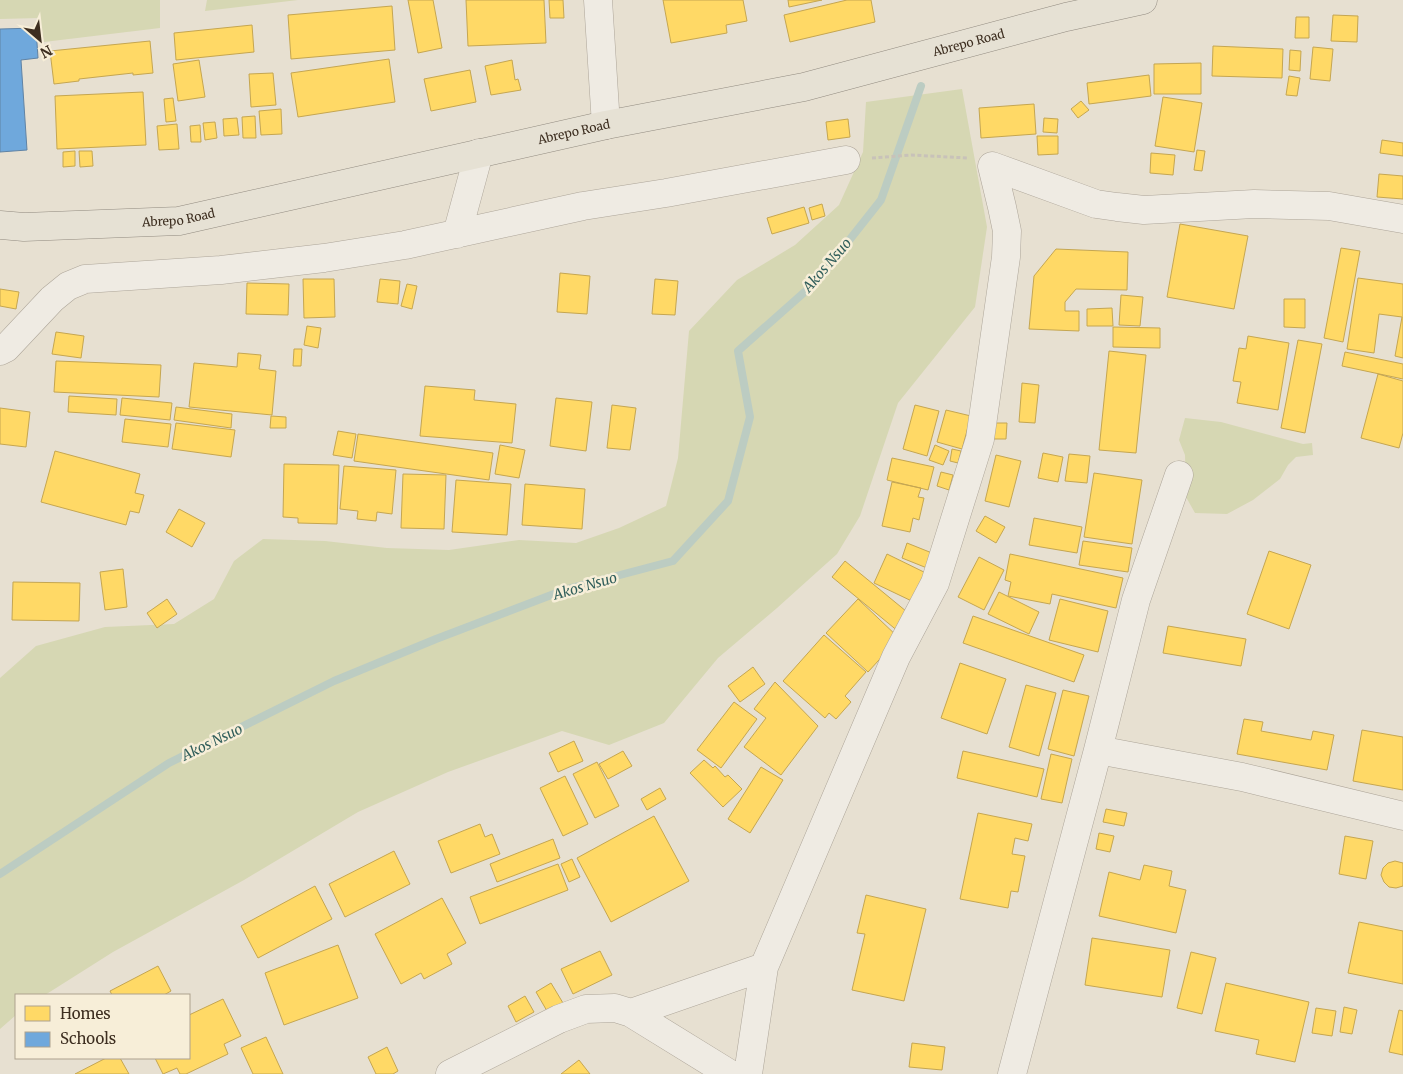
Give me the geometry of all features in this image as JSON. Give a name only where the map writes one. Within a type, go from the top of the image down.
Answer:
[{"type":"main road","name":"Abrepo Road","points":[[0,225],[24,227],[179,221],[606,125],[804,87],[1066,17],[1143,0]]},
{"type":"street","points":[[598,0],[606,125]]},
{"type":"street","points":[[456,234],[479,153]]},
{"type":"street","points":[[0,351],[6,348],[52,299],[68,286],[84,279],[221,270],[405,246],[583,206],[846,160]]},
{"type":"street","points":[[992,166],[1096,204],[1117,207],[1144,210],[1254,204],[1329,206],[1403,219]]},
{"type":"street","points":[[748,1074],[764,967],[896,657],[935,584],[980,439],[1006,257],[1007,231],[992,166]]},
{"type":"street","points":[[1012,1074],[1136,600],[1179,475]]},
{"type":"street","points":[[1098,750],[1242,777],[1403,816]]},
{"type":"street","points":[[631,1013],[764,967]]},
{"type":"street","points":[[450,1074],[559,1019],[586,1009],[615,1008],[631,1013],[730,1074]]},
{"type":"path","points":[[846,160],[911,155],[970,158],[992,166]]},
{"type":"green space","points":[[0,0],[160,0],[160,28],[44,42],[40,18],[0,19]]},
{"type":"green space","points":[[207,0],[298,0],[205,11]]},
{"type":"green space","points":[[962,89],[987,227],[975,307],[898,403],[860,516],[837,554],[718,658],[664,723],[609,745],[562,731],[448,772],[358,812],[244,880],[113,952],[47,994],[15,994],[15,1016],[0,1029],[0,678],[36,646],[105,627],[174,624],[214,599],[234,561],[263,539],[325,541],[387,548],[449,550],[519,540],[576,543],[619,528],[666,506],[678,458],[689,331],[737,280],[795,245],[839,205],[863,152],[866,102]]},
{"type":"green space","points":[[1185,418],[1221,422],[1303,444],[1312,443],[1313,455],[1296,457],[1288,465],[1280,479],[1253,500],[1227,514],[1195,513],[1186,497],[1185,455],[1179,440]]},
{"type":"building: Homes","points":[[408,0],[433,0],[442,48],[418,53]]},
{"type":"building: Homes","points":[[466,0],[544,0],[546,43],[468,46]]},
{"type":"building: Homes","points":[[549,0],[563,0],[564,18],[550,18]]},
{"type":"building: Homes","points":[[663,0],[743,0],[747,21],[726,25],[727,33],[671,43]]},
{"type":"building: Homes","points":[[788,0],[822,0],[789,7]]},
{"type":"building: Homes","points":[[847,0],[871,0],[875,22],[790,42],[784,15]]},
{"type":"building: Homes","points":[[392,6],[395,50],[291,59],[288,15]]},
{"type":"building: Homes","points":[[1333,15],[1358,16],[1357,42],[1331,41]]},
{"type":"building: Homes","points":[[1296,17],[1309,17],[1309,38],[1295,38]]},
{"type":"building: Homes","points":[[252,25],[254,52],[176,60],[174,33]]},
{"type":"building: Homes","points":[[150,41],[153,73],[133,75],[133,73],[79,79],[79,81],[54,84],[50,51]]},
{"type":"building: Homes","points":[[1213,46],[1283,49],[1282,78],[1212,76]]},
{"type":"building: Homes","points":[[1313,47],[1333,49],[1330,81],[1310,79]]},
{"type":"building: Homes","points":[[1290,50],[1301,51],[1300,71],[1289,70]]},
{"type":"building: Homes","points":[[389,59],[395,102],[298,117],[291,73]]},
{"type":"building: Homes","points":[[199,60],[205,97],[178,101],[173,64]]},
{"type":"building: Homes","points":[[512,60],[515,80],[518,79],[521,90],[491,95],[485,66]]},
{"type":"building: Homes","points":[[1201,63],[1201,94],[1154,94],[1154,64]]},
{"type":"building: Homes","points":[[470,70],[476,102],[431,111],[424,79]]},
{"type":"building: Homes","points":[[273,73],[276,105],[251,107],[249,74]]},
{"type":"building: Homes","points":[[1149,75],[1151,96],[1089,104],[1087,83]]},
{"type":"building: Homes","points":[[1289,76],[1300,78],[1297,96],[1286,95]]},
{"type":"building: Homes","points":[[143,92],[146,145],[57,149],[55,96]]},
{"type":"building: Homes","points":[[1163,97],[1202,103],[1194,152],[1155,146]]},
{"type":"building: Homes","points":[[173,98],[176,121],[166,122],[164,99]]},
{"type":"building: Homes","points":[[1081,101],[1089,110],[1078,118],[1071,109]]},
{"type":"building: Homes","points":[[1034,104],[1036,134],[981,138],[979,108]]},
{"type":"building: Homes","points":[[281,109],[282,134],[261,135],[259,111]]},
{"type":"building: Homes","points":[[255,116],[256,138],[243,138],[242,117]]},
{"type":"building: Homes","points":[[237,118],[239,135],[224,136],[223,119]]},
{"type":"building: Homes","points":[[1044,118],[1058,119],[1057,133],[1043,132]]},
{"type":"building: Homes","points":[[848,119],[850,137],[828,140],[826,122]]},
{"type":"building: Homes","points":[[215,122],[217,138],[205,140],[203,123]]},
{"type":"building: Homes","points":[[177,124],[179,149],[159,150],[157,126]]},
{"type":"building: Homes","points":[[200,125],[201,142],[191,142],[190,126]]},
{"type":"building: Homes","points":[[1037,136],[1058,136],[1058,154],[1038,155]]},
{"type":"building: Homes","points":[[1382,140],[1403,143],[1403,156],[1380,153]]},
{"type":"building: Homes","points":[[1197,150],[1205,151],[1202,171],[1194,170]]},
{"type":"building: Homes","points":[[75,151],[75,166],[63,167],[63,152]]},
{"type":"building: Homes","points":[[79,151],[92,151],[93,166],[80,167]]},
{"type":"building: Homes","points":[[1151,153],[1175,155],[1173,175],[1150,173]]},
{"type":"building: Homes","points":[[1379,174],[1403,176],[1403,199],[1377,197]]},
{"type":"building: Homes","points":[[822,204],[825,216],[812,220],[809,208]]},
{"type":"building: Homes","points":[[804,207],[809,223],[772,234],[767,218]]},
{"type":"building: Homes","points":[[1180,224],[1248,236],[1234,309],[1167,297]]},
{"type":"building: Homes","points":[[1341,248],[1360,251],[1343,342],[1324,338]]},
{"type":"building: Homes","points":[[1056,249],[1128,252],[1127,290],[1076,289],[1065,302],[1065,311],[1079,311],[1079,331],[1029,329],[1034,276]]},
{"type":"building: Homes","points":[[560,273],[590,276],[587,314],[557,312]]},
{"type":"building: Homes","points":[[1358,278],[1403,284],[1403,358],[1395,356],[1402,317],[1379,314],[1374,353],[1347,349]]},
{"type":"building: Homes","points":[[303,279],[334,279],[335,317],[304,318]]},
{"type":"building: Homes","points":[[380,279],[400,281],[398,304],[377,302]]},
{"type":"building: Homes","points":[[655,279],[678,281],[675,315],[652,314]]},
{"type":"building: Homes","points":[[247,283],[289,284],[288,315],[246,314]]},
{"type":"building: Homes","points":[[407,284],[417,286],[412,309],[401,306]]},
{"type":"building: Homes","points":[[0,289],[19,292],[16,309],[0,306]]},
{"type":"building: Homes","points":[[1121,295],[1143,297],[1140,326],[1119,325]]},
{"type":"building: Homes","points":[[1284,299],[1305,299],[1305,328],[1284,327]]},
{"type":"building: Homes","points":[[1112,308],[1113,326],[1087,326],[1087,309]]},
{"type":"building: Homes","points":[[307,326],[321,328],[318,348],[304,345]]},
{"type":"building: Homes","points":[[1113,327],[1160,328],[1160,348],[1113,347]]},
{"type":"building: Homes","points":[[56,332],[84,336],[81,358],[52,354]]},
{"type":"building: Homes","points":[[1248,336],[1289,343],[1278,410],[1237,403],[1241,382],[1233,381],[1239,348],[1246,349]]},
{"type":"building: Homes","points":[[1298,340],[1322,344],[1305,433],[1281,428]]},
{"type":"building: Homes","points":[[294,349],[302,349],[301,366],[293,366]]},
{"type":"building: Homes","points":[[1109,351],[1146,355],[1136,453],[1099,450]]},
{"type":"building: Homes","points":[[1345,352],[1403,364],[1403,379],[1342,366]]},
{"type":"building: Homes","points":[[238,353],[261,355],[259,369],[276,371],[272,415],[189,407],[194,363],[237,367]]},
{"type":"building: Homes","points":[[56,361],[161,365],[159,397],[54,392]]},
{"type":"building: Homes","points":[[1378,374],[1403,381],[1403,433],[1399,448],[1361,438]]},
{"type":"building: Homes","points":[[1022,383],[1039,385],[1035,423],[1019,422]]},
{"type":"building: Homes","points":[[425,386],[475,390],[474,400],[516,404],[512,443],[420,436]]},
{"type":"building: Homes","points":[[69,396],[117,399],[116,415],[68,412]]},
{"type":"building: Homes","points":[[122,398],[172,403],[170,420],[120,415]]},
{"type":"building: Homes","points":[[556,398],[592,402],[586,451],[550,446]]},
{"type":"building: Homes","points":[[612,405],[636,408],[630,450],[607,448]]},
{"type":"building: Homes","points":[[915,405],[939,411],[927,456],[903,449]]},
{"type":"building: Homes","points":[[176,407],[232,414],[231,428],[174,420]]},
{"type":"building: Homes","points":[[0,408],[30,412],[26,447],[0,444]]},
{"type":"building: Homes","points":[[946,410],[971,416],[962,449],[937,442]]},
{"type":"building: Homes","points":[[271,416],[286,417],[286,428],[270,428]]},
{"type":"building: Homes","points":[[125,419],[171,424],[168,447],[122,442]]},
{"type":"building: Homes","points":[[176,423],[235,430],[231,457],[172,449]]},
{"type":"building: Homes","points":[[994,423],[1007,423],[1006,439],[994,439]]},
{"type":"building: Homes","points":[[338,431],[356,434],[352,458],[333,455]]},
{"type":"building: Homes","points":[[358,434],[493,453],[489,480],[354,461]]},
{"type":"building: Homes","points":[[500,445],[525,450],[519,478],[495,474]]},
{"type":"building: Homes","points":[[935,445],[949,451],[943,465],[929,460]]},
{"type":"building: Homes","points":[[952,449],[961,451],[958,463],[950,461]]},
{"type":"building: Homes","points":[[55,451],[140,474],[135,493],[144,495],[139,513],[130,511],[126,525],[41,502]]},
{"type":"building: Homes","points":[[1043,453],[1063,457],[1058,482],[1038,478]]},
{"type":"building: Homes","points":[[1069,454],[1090,456],[1087,483],[1065,481]]},
{"type":"building: Homes","points":[[996,455],[1021,461],[1009,507],[985,501]]},
{"type":"building: Homes","points":[[892,458],[934,467],[928,490],[887,480]]},
{"type":"building: Homes","points":[[284,464],[339,465],[337,524],[298,523],[298,518],[283,517]]},
{"type":"building: Homes","points":[[344,466],[396,470],[392,514],[377,512],[376,521],[357,519],[358,511],[340,509]]},
{"type":"building: Homes","points":[[941,472],[953,475],[949,490],[937,486]]},
{"type":"building: Homes","points":[[1094,473],[1142,480],[1132,544],[1084,537]]},
{"type":"building: Homes","points":[[403,474],[446,475],[444,529],[401,528]]},
{"type":"building: Homes","points":[[456,480],[511,484],[507,535],[452,532]]},
{"type":"building: Homes","points":[[892,482],[921,488],[918,497],[924,498],[919,520],[913,518],[910,532],[882,526]]},
{"type":"building: Homes","points":[[525,484],[585,489],[582,529],[522,525]]},
{"type":"building: Homes","points":[[179,509],[205,523],[192,547],[166,532]]},
{"type":"building: Homes","points":[[985,516],[1005,527],[996,543],[976,531]]},
{"type":"building: Homes","points":[[1034,518],[1082,527],[1077,553],[1029,545]]},
{"type":"building: Homes","points":[[1083,541],[1132,548],[1128,572],[1079,565]]},
{"type":"building: Homes","points":[[907,543],[932,553],[927,568],[902,558]]},
{"type":"building: Homes","points":[[1269,551],[1311,565],[1289,629],[1247,614]]},
{"type":"building: Homes","points":[[887,554],[932,576],[918,604],[874,583]]},
{"type":"building: Homes","points":[[1010,554],[1123,578],[1116,608],[1052,594],[1050,604],[1008,596],[1011,582],[1005,580]]},
{"type":"building: Homes","points":[[979,557],[1004,570],[984,610],[958,597]]},
{"type":"building: Homes","points":[[845,561],[912,616],[899,632],[832,577]]},
{"type":"building: Homes","points":[[123,569],[127,607],[105,610],[100,572]]},
{"type":"building: Homes","points":[[13,582],[80,583],[79,621],[12,620]]},
{"type":"building: Homes","points":[[999,592],[1039,612],[1029,634],[988,614]]},
{"type":"building: Homes","points":[[167,599],[177,614],[157,628],[147,613]]},
{"type":"building: Homes","points":[[858,599],[899,638],[868,672],[826,633]]},
{"type":"building: Homes","points":[[1060,599],[1108,611],[1098,652],[1049,640]]},
{"type":"building: Homes","points":[[973,616],[1084,655],[1074,682],[963,643]]},
{"type":"building: Homes","points":[[1168,626],[1246,639],[1241,666],[1163,653]]},
{"type":"building: Homes","points":[[824,635],[866,672],[845,696],[851,702],[836,719],[829,713],[825,718],[783,681]]},
{"type":"building: Homes","points":[[960,663],[1006,679],[987,734],[941,718]]},
{"type":"building: Homes","points":[[753,667],[765,684],[740,702],[728,686]]},
{"type":"building: Homes","points":[[775,682],[818,726],[781,775],[744,747],[766,718],[754,709]]},
{"type":"building: Homes","points":[[1026,685],[1056,693],[1039,756],[1009,747]]},
{"type":"building: Homes","points":[[1063,690],[1089,696],[1074,756],[1048,749]]},
{"type":"building: Homes","points":[[734,702],[757,719],[721,768],[697,750]]},
{"type":"building: Homes","points":[[1244,719],[1263,722],[1261,731],[1311,740],[1313,731],[1334,735],[1327,770],[1237,754]]},
{"type":"building: Homes","points":[[1362,730],[1403,737],[1403,790],[1353,781]]},
{"type":"building: Homes","points":[[574,741],[583,761],[558,772],[549,753]]},
{"type":"building: Homes","points":[[623,751],[632,766],[608,779],[599,764]]},
{"type":"building: Homes","points":[[963,751],[1044,769],[1037,797],[957,778]]},
{"type":"building: Homes","points":[[1051,754],[1072,759],[1062,803],[1041,799]]},
{"type":"building: Homes","points":[[704,760],[713,768],[715,766],[725,777],[728,775],[742,789],[723,807],[690,773]]},
{"type":"building: Homes","points":[[597,762],[619,806],[595,818],[573,774]]},
{"type":"building: Homes","points":[[761,767],[783,780],[750,833],[728,819]]},
{"type":"building: Homes","points":[[565,776],[588,824],[563,836],[540,788]]},
{"type":"building: Homes","points":[[660,788],[666,799],[647,810],[641,799]]},
{"type":"building: Homes","points":[[1106,809],[1127,813],[1124,826],[1103,822]]},
{"type":"building: Homes","points":[[978,813],[1032,824],[1028,841],[1015,838],[1012,854],[1025,856],[1018,892],[1011,891],[1008,908],[960,899]]},
{"type":"building: Homes","points":[[654,816],[689,881],[611,922],[577,858]]},
{"type":"building: Homes","points":[[480,824],[485,837],[492,834],[500,854],[451,873],[438,841]]},
{"type":"building: Homes","points":[[1099,833],[1114,836],[1110,852],[1096,849]]},
{"type":"building: Homes","points":[[1345,836],[1373,841],[1366,879],[1339,874]]},
{"type":"building: Homes","points":[[553,839],[560,858],[497,882],[490,864]]},
{"type":"building: Homes","points":[[394,851],[410,884],[345,917],[329,884]]},
{"type":"building: Homes","points":[[572,859],[580,877],[569,882],[561,864]]},
{"type":"building: Homes","points":[[1395,861],[1403,863],[1403,886],[1396,888],[1389,887],[1381,875],[1383,868],[1388,863]]},
{"type":"building: Homes","points":[[558,864],[568,890],[480,924],[470,897]]},
{"type":"building: Homes","points":[[1144,865],[1172,871],[1169,886],[1186,890],[1176,933],[1099,916],[1109,872],[1140,880]]},
{"type":"building: Homes","points":[[315,886],[332,919],[258,958],[241,926]]},
{"type":"building: Homes","points":[[866,895],[926,909],[904,1001],[852,990],[865,934],[857,933]]},
{"type":"building: Homes","points":[[442,898],[466,943],[447,954],[452,964],[424,979],[421,973],[401,984],[375,934]]},
{"type":"building: Homes","points":[[1359,922],[1403,931],[1403,984],[1348,973]]},
{"type":"building: Homes","points":[[1092,938],[1170,950],[1162,997],[1085,985]]},
{"type":"building: Homes","points":[[338,945],[358,998],[284,1025],[265,973]]},
{"type":"building: Homes","points":[[600,951],[612,975],[573,994],[561,969]]},
{"type":"building: Homes","points":[[1191,952],[1216,958],[1202,1014],[1177,1008]]},
{"type":"building: Homes","points":[[158,966],[171,991],[166,994],[112,994],[110,991]]},
{"type":"building: Homes","points":[[551,983],[563,1003],[547,1011],[536,992]]},
{"type":"building: Homes","points":[[1226,983],[1309,1002],[1295,1062],[1256,1054],[1259,1040],[1215,1031]]},
{"type":"building: Homes","points":[[525,996],[534,1012],[516,1022],[508,1006]]},
{"type":"building: Homes","points":[[223,999],[241,1036],[224,1044],[228,1054],[186,1074],[180,1074],[177,1068],[163,1074],[156,1059],[190,1059],[190,1015]]},
{"type":"building: Homes","points":[[1344,1007],[1357,1010],[1352,1034],[1340,1032]]},
{"type":"building: Homes","points":[[1316,1008],[1336,1011],[1332,1036],[1312,1033]]},
{"type":"building: Homes","points":[[1399,1010],[1403,1011],[1403,1055],[1389,1052]]},
{"type":"building: Homes","points":[[266,1037],[283,1074],[253,1074],[241,1048]]},
{"type":"building: Homes","points":[[912,1043],[945,1047],[942,1070],[909,1067]]},
{"type":"building: Homes","points":[[387,1047],[398,1071],[393,1074],[376,1074],[368,1057]]},
{"type":"building: Homes","points":[[104,1059],[121,1059],[129,1074],[75,1074]]},
{"type":"building: Homes","points":[[579,1060],[590,1074],[561,1074]]},
{"type":"building: Schools","points":[[36,28],[38,58],[21,60],[27,150],[0,152],[0,29]]},
{"type":"waterway","name":"Akos Nsuo","points":[[0,874],[169,763],[334,681],[436,639],[567,589],[673,561],[728,501],[750,417],[738,351],[817,281],[881,200],[921,86]]}]
